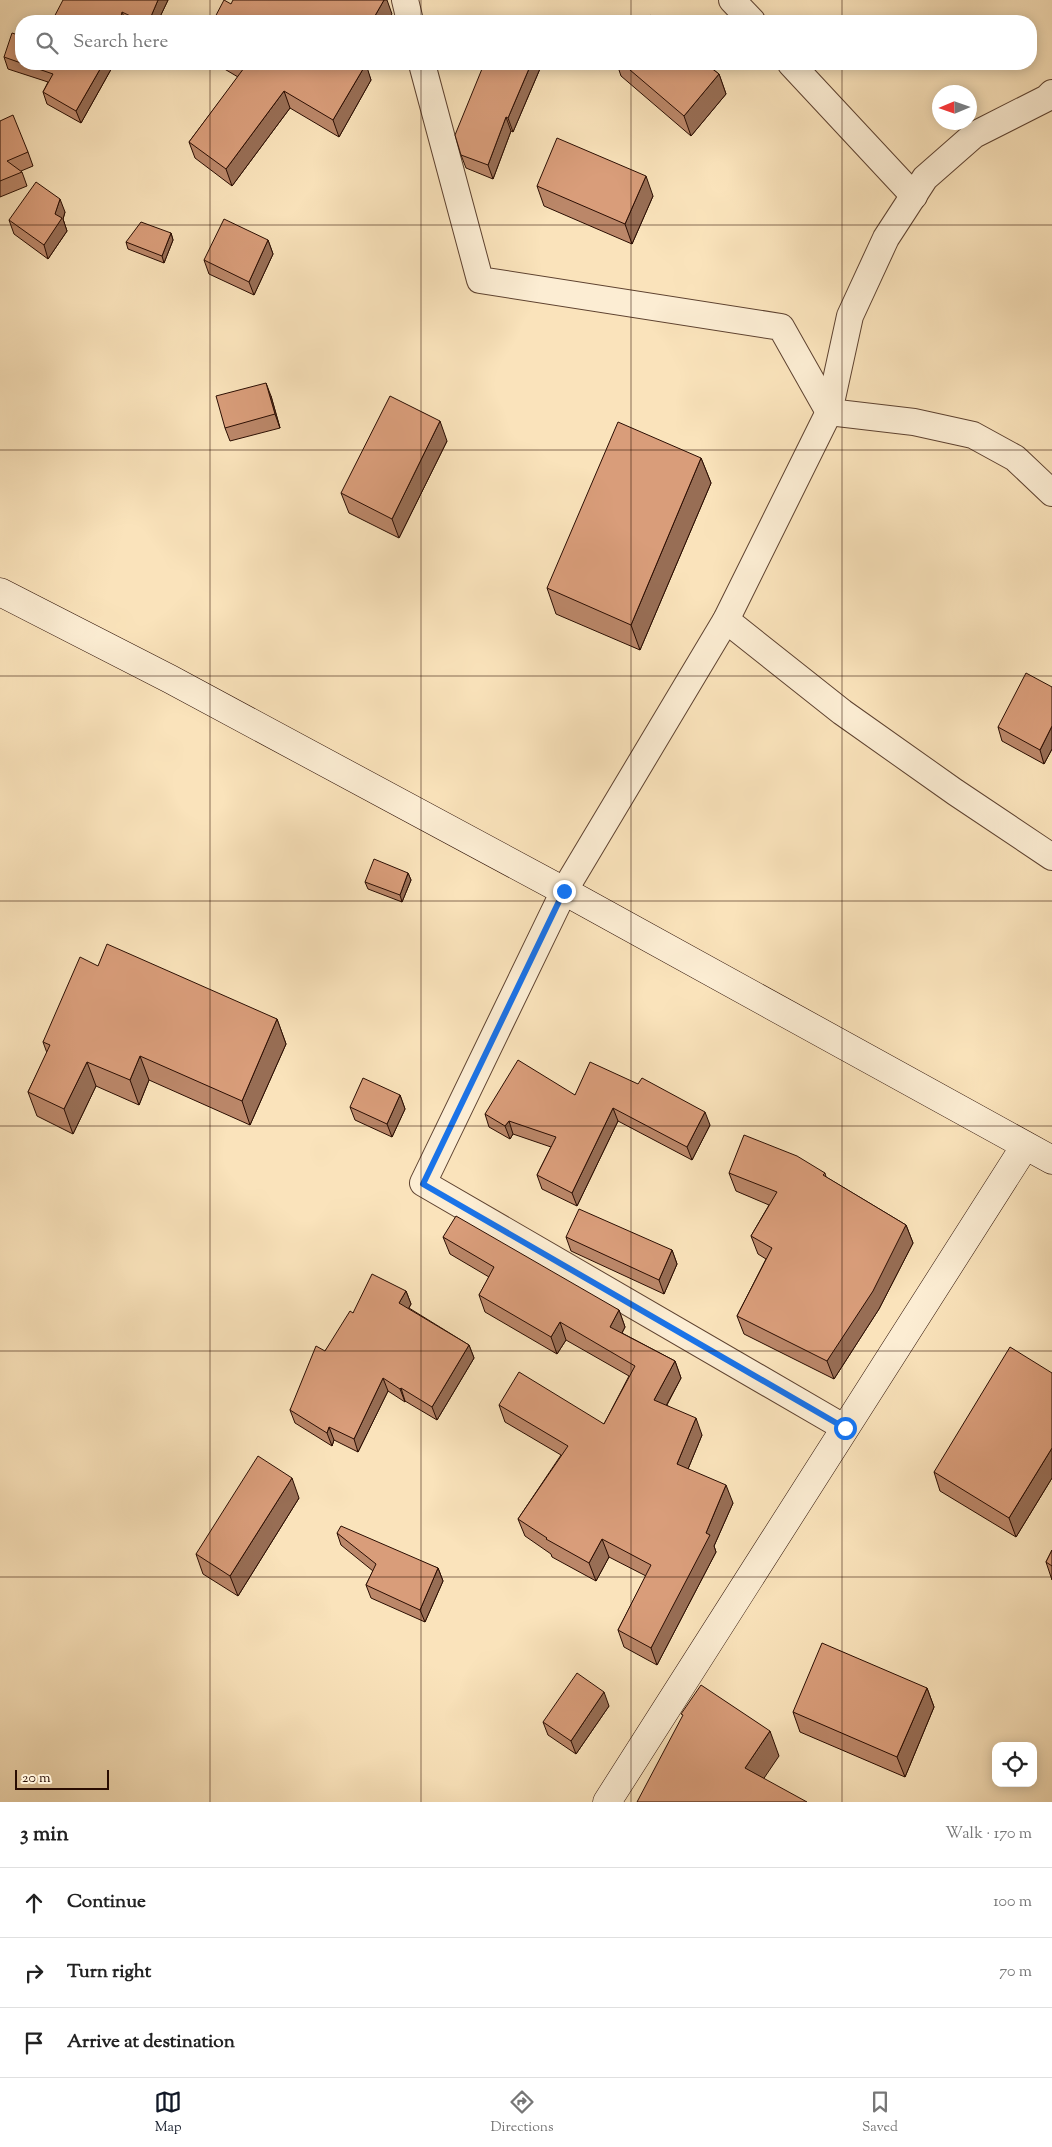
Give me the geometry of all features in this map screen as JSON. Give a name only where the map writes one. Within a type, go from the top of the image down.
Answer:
[{"type":"street","points":[[404,0],[408,15]]},
{"type":"street","points":[[732,0],[746,15]]},
{"type":"street","points":[[424,70],[480,280],[781,327],[829,412]]},
{"type":"street","points":[[797,70],[914,196]]},
{"type":"street","points":[[845,1428],[423,1184],[564,891],[726,620],[829,412],[850,316],[886,238],[925,178],[974,135],[1047,98],[1052,93]]},
{"type":"street","points":[[829,412],[914,422],[973,435],[1015,458],[1052,493]]},
{"type":"street","points":[[0,592],[170,679],[564,891],[1052,1160]]},
{"type":"street","points":[[726,620],[842,712],[955,792],[1052,857]]},
{"type":"street","points":[[607,1802],[1026,1146]]},
{"type":"building","points":[[63,0],[158,0],[152,15],[128,15],[122,12],[121,15],[55,15]]},
{"type":"building","points":[[224,0],[231,4],[233,0],[384,0],[375,15],[216,15]]},
{"type":"building","points":[[12,33],[15,34],[15,61],[4,57]]},
{"type":"building","points":[[41,70],[100,70],[76,111],[43,92],[53,74]]},
{"type":"building","points":[[243,70],[362,70],[333,120],[284,91],[226,169],[189,142]]},
{"type":"building","points":[[482,70],[528,70],[508,118],[506,117],[488,165],[461,155],[455,135]]},
{"type":"building","points":[[630,70],[714,70],[719,74],[684,116]]},
{"type":"building","points":[[13,115],[28,152],[7,161],[22,172],[0,181],[0,121]]},
{"type":"building","points":[[557,138],[646,176],[625,224],[537,186]]},
{"type":"building","points":[[36,182],[60,199],[55,214],[62,218],[44,245],[9,220]]},
{"type":"building","points":[[224,219],[268,240],[249,282],[204,260]]},
{"type":"building","points":[[141,222],[171,233],[162,256],[126,242]]},
{"type":"building","points":[[266,383],[275,414],[225,428],[216,396]]},
{"type":"building","points":[[390,396],[440,421],[392,519],[341,493]]},
{"type":"building","points":[[618,422],[701,458],[631,625],[547,588]]},
{"type":"building","points":[[1026,673],[1052,687],[1052,726],[1040,750],[998,727]]},
{"type":"building","points":[[374,859],[408,873],[400,895],[365,882]]},
{"type":"building","points":[[107,944],[277,1019],[242,1101],[140,1056],[130,1080],[87,1062],[64,1109],[28,1092],[50,1045],[43,1042],[80,957],[98,966]]},
{"type":"building","points":[[518,1060],[575,1095],[590,1062],[638,1084],[642,1078],[705,1112],[687,1147],[613,1108],[572,1193],[537,1175],[556,1137],[509,1121],[505,1126],[485,1114]]},
{"type":"building","points":[[363,1078],[400,1095],[387,1124],[350,1107]]},
{"type":"building","points":[[744,1135],[797,1156],[825,1173],[823,1175],[906,1225],[873,1291],[827,1361],[737,1316],[772,1248],[751,1236],[777,1192],[729,1173]]},
{"type":"building","points":[[579,1209],[672,1250],[659,1280],[566,1237]]},
{"type":"building","points":[[456,1216],[619,1310],[610,1327],[675,1361],[654,1400],[696,1418],[677,1464],[726,1485],[706,1533],[710,1535],[651,1648],[618,1630],[651,1565],[602,1539],[589,1563],[546,1539],[518,1519],[568,1446],[499,1405],[519,1372],[604,1424],[635,1366],[560,1322],[551,1337],[479,1295],[494,1267],[443,1237]]},
{"type":"building","points":[[372,1274],[406,1291],[399,1303],[469,1345],[432,1407],[383,1378],[354,1439],[329,1427],[327,1433],[290,1410],[316,1346],[325,1351],[350,1311],[353,1313]]},
{"type":"building","points":[[1010,1347],[1052,1373],[1052,1448],[1009,1518],[934,1472]]},
{"type":"building","points":[[258,1456],[292,1478],[230,1576],[196,1554]]},
{"type":"building","points":[[341,1526],[438,1568],[420,1610],[366,1585],[376,1564],[337,1533]]},
{"type":"building","points":[[1052,1550],[1052,1566],[1046,1562]]},
{"type":"building","points":[[822,1643],[927,1688],[897,1757],[793,1712]]},
{"type":"building","points":[[577,1673],[604,1692],[571,1741],[543,1722]]},
{"type":"building","points":[[701,1685],[770,1731],[745,1768],[807,1802],[637,1802],[683,1715],[681,1714]]},
{"type":"route","points":[[564,891],[423,1184],[845,1428]]}]
